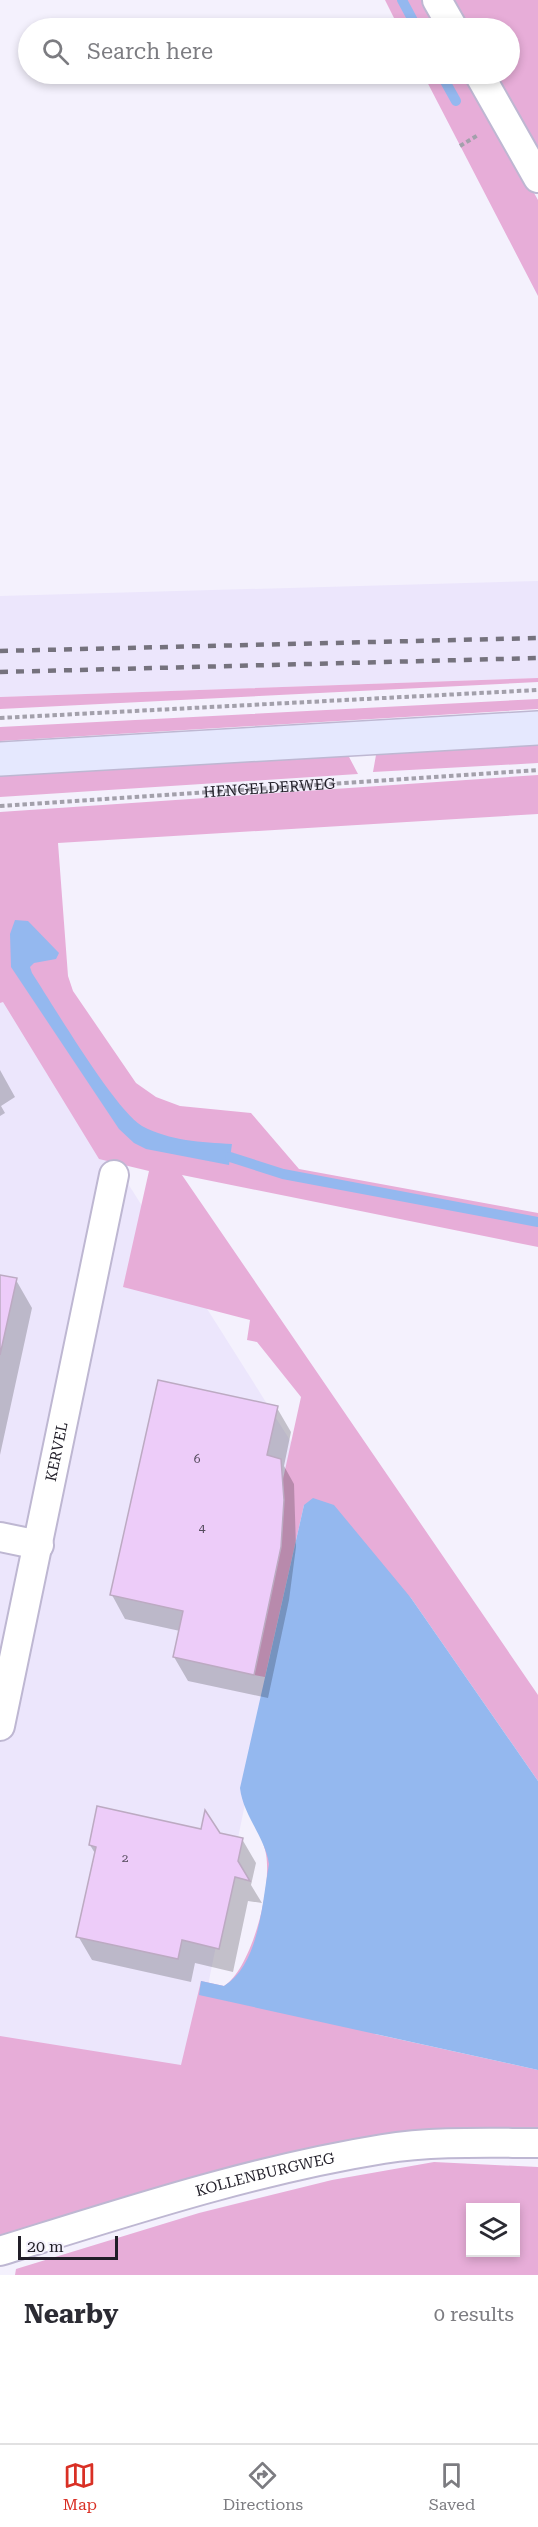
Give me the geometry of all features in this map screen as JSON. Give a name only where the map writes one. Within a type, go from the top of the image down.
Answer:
[{"type":"main road","points":[[0,759],[538,728]]},
{"type":"street","points":[[437,0],[447,18]]},
{"type":"street","points":[[485,84],[538,178]]},
{"type":"street","name":"KERVEL","points":[[0,1726],[114,1176]]},
{"type":"street","points":[[0,1537],[39,1545]]},
{"type":"street","name":"KOLLENBURGWEG","points":[[0,2251],[197,2191],[314,2162],[396,2148],[459,2143],[538,2143]]},
{"type":"path","points":[[0,718],[538,690]]},
{"type":"path","name":"HENGELDERWEG","points":[[0,806],[538,770]]},
{"type":"shaded area","points":[[385,0],[427,0],[437,18],[394,18]]},
{"type":"shaded area","points":[[447,0],[538,0],[538,163],[494,84],[520,84],[520,18],[457,18]]},
{"type":"shaded area","points":[[428,84],[473,84],[538,200],[538,296]]},
{"type":"shaded area","points":[[538,581],[538,678],[0,697],[0,596]]},
{"type":"shaded area","points":[[538,678],[538,682],[0,709],[0,697]]},
{"type":"shaded area","points":[[538,699],[538,709],[0,741],[0,727]]},
{"type":"shaded area","points":[[538,742],[538,763],[373,772],[376,755]]},
{"type":"shaded area","points":[[348,755],[358,774],[0,797],[0,776]]},
{"type":"shaded area","points":[[538,775],[538,814],[58,843],[68,976],[73,991],[136,1083],[156,1097],[180,1106],[251,1113],[299,1169],[538,1213],[538,1247],[182,1175],[538,1695],[538,1781],[411,1598],[304,1505],[265,1677],[254,1675],[281,1547],[283,1479],[301,1397],[257,1342],[247,1340],[250,1320],[123,1287],[149,1171],[99,1159],[3,1002],[0,1003],[0,812]]},
{"type":"shaded area","points":[[0,981],[312,1475],[172,2162],[0,2236]]},
{"type":"shaded area","points":[[263,1844],[375,2034],[538,2070],[538,2133],[465,2132],[0,2241],[0,2036],[181,2065],[201,1981],[224,1986],[235,1976],[253,1941],[260,1919],[267,1876],[267,1858]]},
{"type":"shaded area","points":[[434,2162],[538,2167],[538,2275],[15,2275],[16,2269],[199,2213],[332,2180]]},
{"type":"water","points":[[15,920],[28,921],[59,953],[56,959],[34,963],[30,967],[32,973],[116,1100],[130,1116],[142,1126],[153,1131],[186,1140],[232,1144],[229,1165],[146,1149],[134,1143],[119,1129],[11,967],[10,934]]},
{"type":"water","points":[[313,1498],[334,1505],[411,1598],[538,1781],[538,2070],[199,1995],[201,1981],[224,1986],[236,1976],[252,1948],[261,1914],[269,1864],[267,1854],[245,1807],[240,1788],[304,1505]]},
{"type":"building","points":[[0,1275],[17,1278],[0,1355]]},
{"type":"building","points":[[158,1380],[278,1406],[267,1455],[281,1459],[284,1500],[281,1547],[254,1675],[173,1657],[183,1611],[110,1595]]},
{"type":"building","points":[[97,1806],[201,1829],[205,1810],[220,1833],[243,1838],[238,1861],[250,1881],[235,1877],[219,1949],[182,1940],[178,1959],[76,1937],[96,1847],[89,1845]]},
{"type":"waterway","points":[[402,0],[412,18]]},
{"type":"waterway","points":[[447,84],[456,101]]},
{"type":"waterway","points":[[230,1157],[283,1174],[538,1222]]},
{"type":"railway","points":[[0,651],[538,638]]},
{"type":"railway","points":[[0,672],[538,658]]}]
